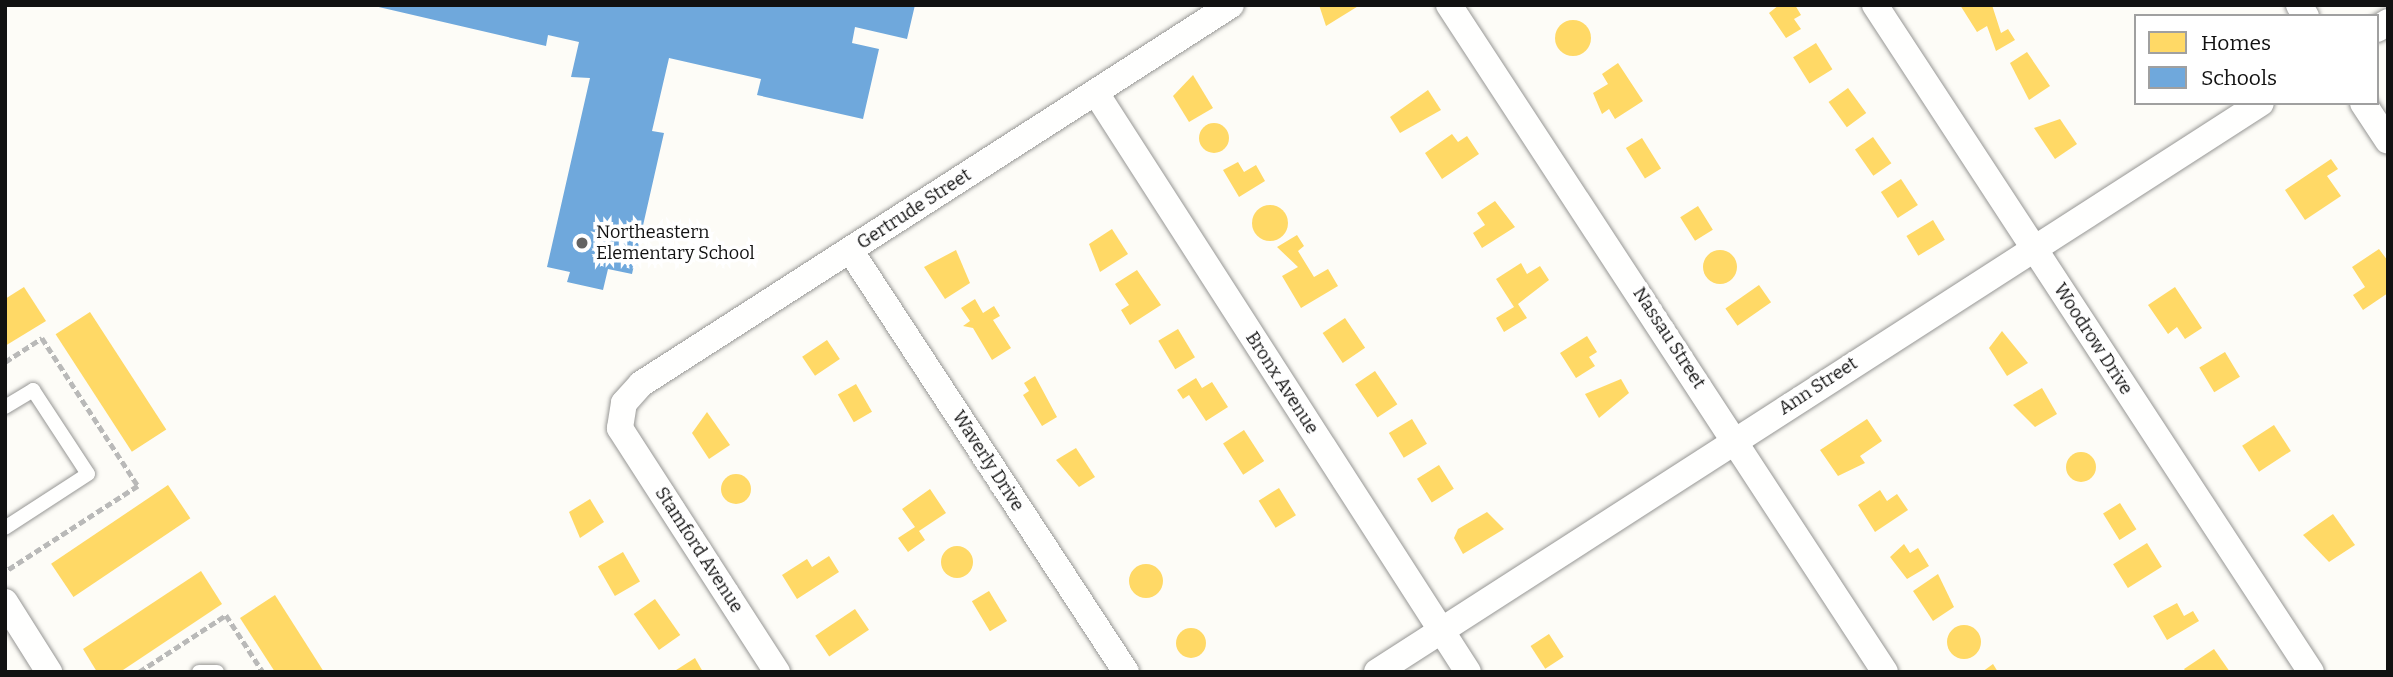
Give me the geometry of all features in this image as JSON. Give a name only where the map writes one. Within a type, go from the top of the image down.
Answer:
[{"type":"street","name":"Gertrude Street","points":[[620,428],[620,412],[641,384],[1231,5]]},
{"type":"street","name":"Nassau Street","points":[[1449,5],[1736,439],[1885,672]]},
{"type":"street","name":"Woodrow Drive","points":[[1875,5],[2311,672]]},
{"type":"street","name":"Bronx Avenue","points":[[1096,93],[1468,672]]},
{"type":"street","name":"Ann Street","points":[[1377,672],[2033,247],[2258,105]]},
{"type":"street","points":[[2364,105],[2388,141]]},
{"type":"street","name":"Waverly Drive","points":[[850,250],[1126,672]]},
{"type":"street","name":"Stamford Avenue","points":[[620,428],[777,672]]},
{"type":"street","points":[[5,603],[49,672]]},
{"type":"lane","points":[[5,407],[33,390],[88,474],[5,528]]},
{"type":"lane","points":[[200,672],[217,672]]},
{"type":"path","points":[[139,672],[226,615],[263,672]]},
{"type":"building: Homes","points":[[1319,5],[1360,5],[1326,26]]},
{"type":"building: Homes","points":[[1779,5],[1795,5],[1801,15],[1794,19],[1801,29],[1786,38],[1769,13]]},
{"type":"building: Homes","points":[[1960,5],[1992,5],[2001,33],[2008,29],[2015,40],[1996,51],[1987,26],[1977,32]]},
{"type":"building: Homes","points":[[1573,20],[1586,25],[1591,38],[1586,51],[1573,56],[1560,51],[1555,38],[1560,25]]},
{"type":"building: Homes","points":[[1816,43],[1832,69],[1810,84],[1793,57]]},
{"type":"building: Homes","points":[[2027,52],[2050,86],[2029,100],[2010,63]]},
{"type":"building: Homes","points":[[1618,63],[1643,101],[1615,119],[1609,109],[1602,114],[1593,93],[1608,84],[1602,74]]},
{"type":"building: Homes","points":[[1193,75],[1213,108],[1189,122],[1173,96]]},
{"type":"building: Homes","points":[[1848,88],[1866,113],[1847,127],[1829,102]]},
{"type":"building: Homes","points":[[1428,90],[1441,110],[1400,133],[1390,117]]},
{"type":"building: Homes","points":[[2060,119],[2077,144],[2055,159],[2034,128]]},
{"type":"building: Homes","points":[[1214,123],[1225,127],[1229,138],[1225,149],[1214,153],[1203,149],[1199,138],[1203,127]]},
{"type":"building: Homes","points":[[1452,134],[1458,142],[1467,136],[1479,154],[1442,179],[1425,153]]},
{"type":"building: Homes","points":[[1873,137],[1891,163],[1873,176],[1855,150]]},
{"type":"building: Homes","points":[[1642,138],[1661,169],[1645,179],[1626,148]]},
{"type":"building: Homes","points":[[2331,159],[2338,169],[2327,176],[2341,196],[2305,220],[2285,190]]},
{"type":"building: Homes","points":[[1238,162],[1244,172],[1256,165],[1265,181],[1239,197],[1223,170]]},
{"type":"building: Homes","points":[[1901,179],[1918,205],[1898,218],[1881,192]]},
{"type":"building: Homes","points":[[1495,201],[1515,227],[1482,248],[1473,233],[1485,225],[1477,213]]},
{"type":"building: Homes","points":[[1270,205],[1283,210],[1288,223],[1283,236],[1270,241],[1257,236],[1252,223],[1257,210]]},
{"type":"building: Homes","points":[[1698,206],[1713,230],[1695,241],[1680,217]]},
{"type":"building: Homes","points":[[1933,220],[1945,240],[1918,256],[1906,236]]},
{"type":"building: Homes","points":[[1112,229],[1128,254],[1100,272],[1089,244]]},
{"type":"building: Homes","points":[[1297,235],[1304,246],[1298,251],[1314,277],[1328,269],[1338,286],[1301,308],[1282,276],[1298,267],[1277,247]]},
{"type":"building: Homes","points":[[2379,249],[2388,261],[2388,293],[2363,310],[2353,295],[2365,287],[2352,267]]},
{"type":"building: Homes","points":[[956,250],[970,283],[945,299],[924,267]]},
{"type":"building: Homes","points":[[1720,250],[1732,255],[1737,267],[1732,279],[1720,284],[1708,279],[1703,267],[1708,255]]},
{"type":"building: Homes","points":[[1521,263],[1527,274],[1540,266],[1549,280],[1518,304],[1527,318],[1504,332],[1496,318],[1514,307],[1496,279]]},
{"type":"building: Homes","points":[[1137,270],[1161,305],[1130,325],[1121,310],[1129,305],[1115,284]]},
{"type":"building: Homes","points":[[1759,285],[1771,302],[1737,326],[1725,309]]},
{"type":"building: Homes","points":[[24,287],[46,321],[5,346],[5,299]]},
{"type":"building: Homes","points":[[2175,287],[2202,328],[2185,339],[2177,327],[2168,334],[2148,305]]},
{"type":"building: Homes","points":[[975,299],[983,313],[994,306],[1000,316],[993,320],[1011,348],[992,360],[973,328],[963,326],[970,321],[961,308]]},
{"type":"building: Homes","points":[[90,312],[166,429],[132,452],[56,334]]},
{"type":"building: Homes","points":[[1345,318],[1365,348],[1343,363],[1323,333]]},
{"type":"building: Homes","points":[[1178,329],[1195,357],[1175,369],[1158,341]]},
{"type":"building: Homes","points":[[2002,331],[2028,363],[2007,376],[1989,348]]},
{"type":"building: Homes","points":[[1587,336],[1597,352],[1589,357],[1595,366],[1576,378],[1560,353]]},
{"type":"building: Homes","points":[[827,340],[840,359],[815,376],[802,357]]},
{"type":"building: Homes","points":[[2225,352],[2240,377],[2214,392],[2199,367]]},
{"type":"building: Homes","points":[[1375,371],[1397,404],[1377,418],[1355,384]]},
{"type":"building: Homes","points":[[1035,376],[1057,417],[1042,426],[1023,395],[1029,391],[1024,383]]},
{"type":"building: Homes","points":[[1196,378],[1202,388],[1212,382],[1228,407],[1206,421],[1189,395],[1183,399],[1177,390]]},
{"type":"building: Homes","points":[[1621,379],[1629,393],[1599,418],[1585,394]]},
{"type":"building: Homes","points":[[856,384],[872,412],[854,422],[838,394]]},
{"type":"building: Homes","points":[[2042,388],[2057,414],[2035,427],[2013,405]]},
{"type":"building: Homes","points":[[707,412],[730,445],[709,459],[692,433]]},
{"type":"building: Homes","points":[[1412,419],[1427,444],[1404,458],[1389,433]]},
{"type":"building: Homes","points":[[1867,419],[1882,441],[1860,456],[1865,463],[1838,476],[1820,450]]},
{"type":"building: Homes","points":[[2274,425],[2291,451],[2259,472],[2242,446]]},
{"type":"building: Homes","points":[[1244,430],[1264,461],[1243,475],[1223,444]]},
{"type":"building: Homes","points":[[1076,448],[1095,477],[1079,487],[1056,460]]},
{"type":"building: Homes","points":[[2081,452],[2092,456],[2096,467],[2092,478],[2081,482],[2070,478],[2066,467],[2070,456]]},
{"type":"building: Homes","points":[[1439,465],[1454,489],[1432,503],[1417,479]]},
{"type":"building: Homes","points":[[736,474],[747,478],[751,489],[747,500],[736,504],[725,500],[721,489],[725,478]]},
{"type":"building: Homes","points":[[168,485],[190,518],[73,597],[51,564]]},
{"type":"building: Homes","points":[[1279,488],[1296,515],[1276,528],[1259,501]]},
{"type":"building: Homes","points":[[930,489],[946,513],[919,531],[925,540],[908,552],[898,538],[915,527],[902,509]]},
{"type":"building: Homes","points":[[1880,490],[1887,501],[1897,494],[1908,510],[1875,532],[1858,505]]},
{"type":"building: Homes","points":[[590,499],[604,522],[580,538],[569,512]]},
{"type":"building: Homes","points":[[2120,503],[2136,529],[2119,540],[2103,514]]},
{"type":"building: Homes","points":[[1487,512],[1504,529],[1463,554],[1454,538],[1458,529]]},
{"type":"building: Homes","points":[[2333,514],[2355,545],[2329,562],[2303,535]]},
{"type":"building: Homes","points":[[2147,543],[2162,567],[2128,588],[2113,564]]},
{"type":"building: Homes","points":[[1904,544],[1910,553],[1918,548],[1929,566],[1907,579],[1890,557]]},
{"type":"building: Homes","points":[[957,546],[968,551],[973,562],[968,573],[957,578],[946,573],[941,562],[946,551]]},
{"type":"building: Homes","points":[[623,552],[640,581],[615,596],[598,566]]},
{"type":"building: Homes","points":[[829,556],[839,572],[797,599],[782,575],[807,559],[812,567]]},
{"type":"building: Homes","points":[[1146,564],[1158,569],[1163,581],[1158,593],[1146,598],[1134,593],[1129,581],[1134,569]]},
{"type":"building: Homes","points":[[201,571],[222,604],[120,672],[97,672],[83,649]]},
{"type":"building: Homes","points":[[1938,574],[1954,607],[1933,621],[1913,591]]},
{"type":"building: Homes","points":[[989,591],[1007,621],[990,631],[972,601]]},
{"type":"building: Homes","points":[[275,595],[324,672],[275,672],[240,618]]},
{"type":"building: Homes","points":[[655,599],[680,635],[659,650],[634,614]]},
{"type":"building: Homes","points":[[2177,603],[2184,616],[2193,611],[2199,621],[2167,640],[2153,616]]},
{"type":"building: Homes","points":[[855,609],[869,630],[829,657],[815,636]]},
{"type":"building: Homes","points":[[1964,625],[1976,630],[1981,642],[1976,654],[1964,659],[1952,654],[1947,642],[1952,630]]},
{"type":"building: Homes","points":[[1191,628],[1202,632],[1206,643],[1202,654],[1191,658],[1180,654],[1176,643],[1180,632]]},
{"type":"building: Homes","points":[[1549,634],[1564,657],[1545,669],[1531,646]]},
{"type":"building: Homes","points":[[2214,649],[2230,672],[2186,672],[2184,669]]},
{"type":"building: Homes","points":[[695,658],[703,672],[673,672]]},
{"type":"building: Homes","points":[[1993,664],[1998,672],[1982,672]]},
{"type":"building: Schools","points":[[370,5],[915,5],[907,39],[855,27],[852,43],[879,49],[863,119],[757,95],[761,79],[669,58],[652,131],[664,133],[632,274],[608,269],[603,290],[567,282],[570,272],[547,267],[590,78],[571,77],[579,42],[548,35],[546,46]]},
{"type":"place","name":"Northeastern Elementary School","points":[[582,243]]}]
